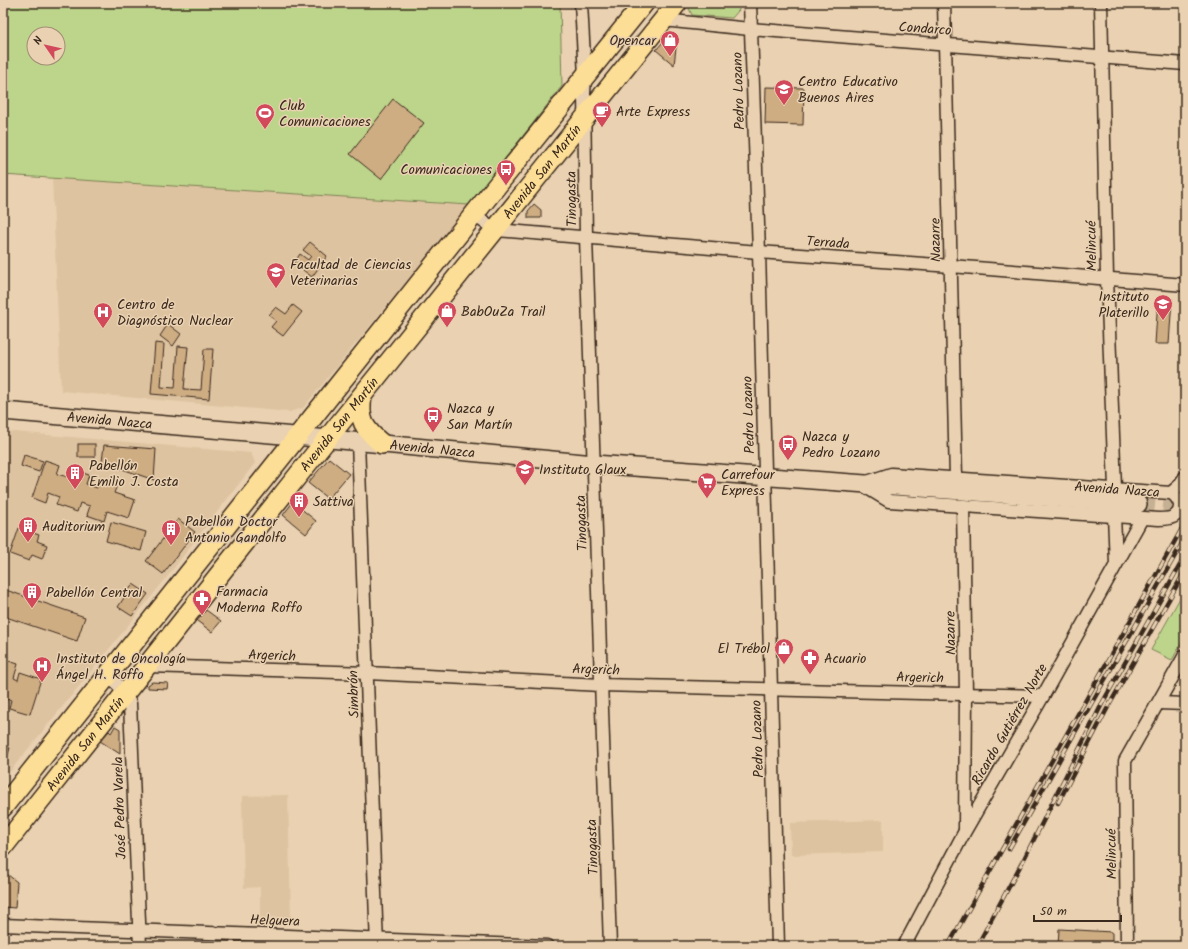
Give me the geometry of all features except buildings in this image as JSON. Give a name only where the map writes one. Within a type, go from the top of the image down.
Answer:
[{"type":"main road","name":"Avenida San Martín","points":[[3,807],[644,3]]},
{"type":"main road","name":"Avenida San Martín","points":[[3,847],[677,3]]},
{"type":"main road","points":[[362,396],[360,414],[364,425],[382,444]]},
{"type":"main road","name":"Avenida Nazca","points":[[3,411],[298,436],[594,464],[861,484],[1140,511]]},
{"type":"street","name":"Tinogasta","points":[[582,3],[585,76],[584,119],[586,237],[610,946]]},
{"type":"street","name":"Pedro Lozano","points":[[750,3],[759,252],[778,946]]},
{"type":"street","name":"Nazarre","points":[[944,3],[956,477]]},
{"type":"street","name":"Melincué","points":[[1101,3],[1107,278],[1115,488]]},
{"type":"street","name":"Condarco","points":[[663,20],[750,29],[1103,56],[1185,64]]},
{"type":"street","name":"Terrada","points":[[474,215],[496,230],[1185,285]]},
{"type":"street","name":"Simbrón","points":[[358,442],[368,673],[377,942]]},
{"type":"street","name":"Avenida Nazca","points":[[891,474],[1115,488],[1171,493],[1176,496],[1179,501],[1180,508],[1176,516],[1164,519],[1140,511],[1114,515],[889,501],[861,484],[891,474]]},
{"type":"street","points":[[1171,493],[1179,486],[1185,477]]},
{"type":"street","name":"Nazarre","points":[[962,506],[966,694],[965,832]]},
{"type":"street","name":"Ricardo Gutiérrez Norte","points":[[904,946],[965,832],[1116,565],[1140,511]]},
{"type":"street","points":[[1114,515],[1116,565]]},
{"type":"street","points":[[1185,655],[1159,703],[1185,704]]},
{"type":"street","name":"Argerich","points":[[148,666],[368,673],[601,685],[770,688],[1043,696]]},
{"type":"street","name":"José Pedro Varela","points":[[108,676],[119,686],[130,703],[140,946]]},
{"type":"street","name":"Melincué","points":[[1127,946],[1125,761],[1159,703]]},
{"type":"street","name":"Helguera","points":[[3,925],[377,942],[547,946]]},
{"type":"shaded area","name":"Facultad de Ciencias Veterinarias","points":[[52,177],[469,205],[303,408],[289,412],[61,391]]},
{"type":"shaded area","name":"Instituto de Oncología Ángel H. Roffo","points":[[3,431],[251,453],[255,463],[160,586],[3,780]]},
{"type":"shaded area","points":[[288,795],[291,917],[260,918],[260,887],[244,888],[242,796]]},
{"type":"shaded area","points":[[883,820],[883,852],[791,855],[790,823]]},
{"type":"green space","name":"Club Comunicaciones","points":[[3,3],[560,3],[562,86],[469,205],[3,175]]},
{"type":"green space","points":[[690,3],[739,3],[739,10],[732,18],[692,15],[688,6]]},
{"type":"green space","points":[[1185,589],[1185,637],[1172,660],[1151,650]]},
{"type":"tunnel","points":[[1138,504],[1185,509]]},
{"type":"railway","points":[[948,946],[1185,523]]},
{"type":"railway","points":[[1009,849],[1185,538]]},
{"type":"railway","points":[[977,946],[1025,857],[1104,700],[1185,556]]},
{"type":"railway","points":[[1058,803],[1107,709],[1185,571]]},
{"type":"place","name":"Opencar","points":[[670,57]]},
{"type":"place","name":"Centro Educativo Buenos Aires","points":[[784,106]]},
{"type":"place","name":"Arte Express","points":[[602,128]]},
{"type":"place","name":"Club Comunicaciones","points":[[265,130]]},
{"type":"place","name":"Comunicaciones","points":[[506,186]]},
{"type":"place","name":"Facultad de Ciencias Veterinarias","points":[[276,289]]},
{"type":"place","name":"Instituto Platerillo","points":[[1163,321]]},
{"type":"place","name":"BabOuZa Trail","points":[[447,328]]},
{"type":"place","name":"Centro de Diagnóstico Nuclear","points":[[103,329]]},
{"type":"place","name":"Nazca y San Martín","points":[[433,433]]},
{"type":"place","name":"Nazca y Pedro Lozano","points":[[788,461]]},
{"type":"place","name":"Instituto Glaux","points":[[525,486]]},
{"type":"place","name":"Pabellón Emilio J. Costa","points":[[75,490]]},
{"type":"place","name":"Carrefour Express","points":[[707,499]]},
{"type":"place","name":"Sattiva","points":[[299,518]]},
{"type":"place","name":"Auditorium","points":[[28,543]]},
{"type":"place","name":"Pabellón Doctor Antonio Gandolfo","points":[[171,546]]},
{"type":"place","name":"Pabellón Central","points":[[32,609]]},
{"type":"place","name":"Farmacia Moderna Roffo","points":[[202,616]]},
{"type":"place","name":"El Trébol","points":[[784,665]]},
{"type":"place","name":"Acuario","points":[[810,675]]},
{"type":"place","name":"Instituto de Oncología Ángel H. Roffo","points":[[42,683]]}]
